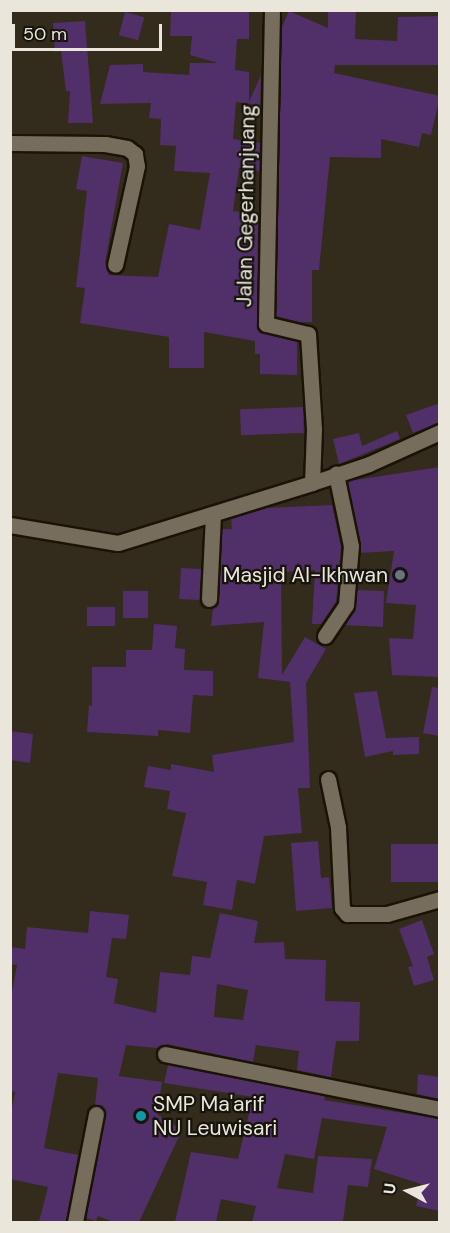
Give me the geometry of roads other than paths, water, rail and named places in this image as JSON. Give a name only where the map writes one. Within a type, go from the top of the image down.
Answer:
[{"type":"street","name":"Jalan Gegerhanjuang","points":[[272,10],[266,324],[308,334],[315,429],[312,483]]},
{"type":"street","points":[[10,143],[105,144],[127,148],[135,154],[137,166],[115,265]]},
{"type":"street","points":[[10,525],[118,543],[369,464],[440,432]]},
{"type":"street","points":[[325,636],[346,605],[350,557],[348,523],[336,474]]},
{"type":"street","points":[[209,599],[213,514]]},
{"type":"street","points":[[328,779],[338,827],[342,908],[347,914],[387,914],[440,899]]},
{"type":"street","points":[[165,1054],[440,1109]]},
{"type":"street","points":[[75,1222],[96,1114]]},
{"type":"place","name":"Masjid Al-Ikhwan","points":[[400,575]]},
{"type":"place","name":"SMP Ma'arif NU Leuwisari","points":[[141,1116]]}]
